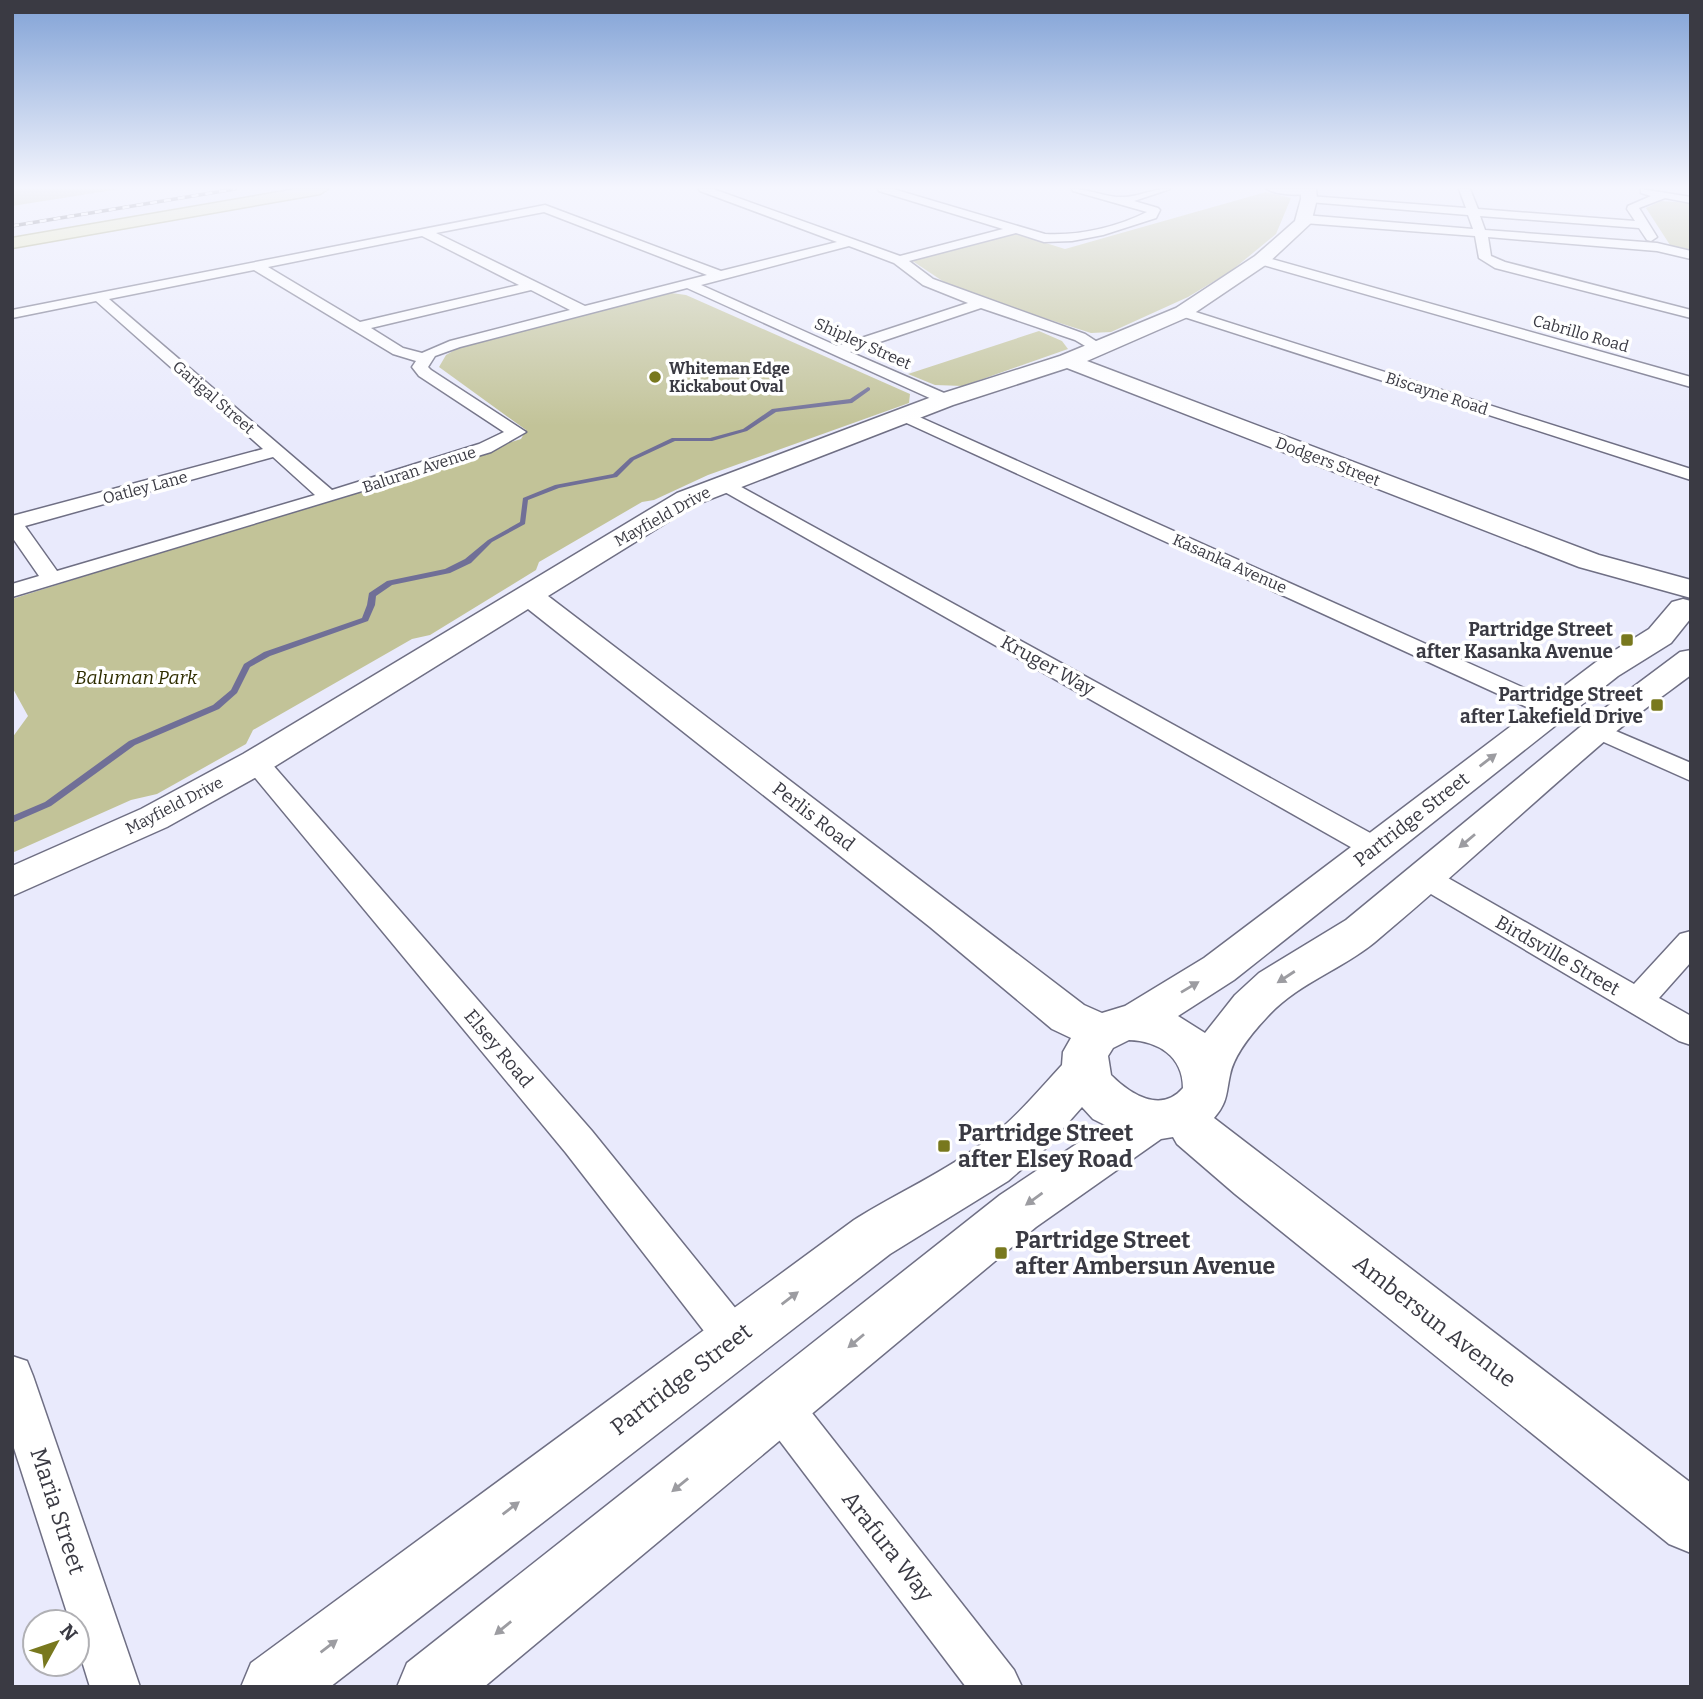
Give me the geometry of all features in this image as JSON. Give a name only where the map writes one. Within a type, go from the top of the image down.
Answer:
[{"type":"street","points":[[12,314],[241,268]]},
{"type":"street","points":[[262,268],[398,351],[425,359],[430,353],[455,344],[750,268]]},
{"type":"street","points":[[496,268],[581,310]]},
{"type":"street","points":[[700,268],[720,276]]},
{"type":"street","points":[[911,268],[928,282],[1080,337],[1097,347]]},
{"type":"street","name":"Mayfield Drive","points":[[12,882],[154,818],[256,762],[686,499],[945,400],[1068,361],[1183,312],[1249,268]]},
{"type":"street","name":"Cabrillo Road","points":[[1290,268],[1691,382]]},
{"type":"street","points":[[1513,268],[1691,313]]},
{"type":"street","name":"Shipley Street","points":[[690,285],[945,400]]},
{"type":"street","points":[[357,327],[532,286]]},
{"type":"street","name":"Garigal Street","points":[[99,297],[329,497]]},
{"type":"street","points":[[837,351],[981,303]]},
{"type":"street","name":"Biscayne Road","points":[[1183,312],[1691,475]]},
{"type":"street","name":"Baluran Avenue","points":[[12,591],[485,448],[517,432],[425,373],[420,367],[425,359]]},
{"type":"street","name":"Dodgers Street","points":[[1068,361],[1687,601]]},
{"type":"street","name":"Kasanka Avenue","points":[[906,416],[1553,710]]},
{"type":"street","name":"Oatley Lane","points":[[13,523],[276,451]]},
{"type":"street","name":"Kruger Way","points":[[723,483],[1373,847]]},
{"type":"street","points":[[13,523],[51,578]]},
{"type":"street","name":"Perlis Road","points":[[530,596],[1068,1017],[1106,1042]]},
{"type":"street","name":"Partridge Street","points":[[275,1687],[735,1339],[908,1212],[981,1172],[1008,1153],[1106,1042],[1219,969],[1373,847],[1607,669],[1660,636],[1687,601]]},
{"type":"street","points":[[431,1687],[1018,1211],[1182,1102],[1253,1003],[1287,975],[1339,948],[1597,730],[1691,659]]},
{"type":"street","points":[[1597,730],[1691,773]]},
{"type":"street","name":"Elsey Road","points":[[256,762],[579,1142],[735,1339]]},
{"type":"street","name":"Birdsville Street","points":[[1424,877],[1691,1032]]},
{"type":"street","points":[[1637,1001],[1691,942]]},
{"type":"street","points":[[1160,1027],[1177,1035],[1197,1052],[1182,1102],[1131,1116],[1112,1107],[1091,1087],[1106,1042],[1160,1027]]},
{"type":"street","name":"Ambersun Avenue","points":[[1182,1102],[1194,1130],[1253,1179],[1691,1522]]},
{"type":"street","name":"Maria Street","points":[[12,1376],[115,1687]]},
{"type":"street","name":"Arafura Way","points":[[779,1405],[984,1682]]},
{"type":"green space","points":[[923,268],[1234,268],[1188,297],[1111,332],[1091,333],[953,288]]},
{"type":"green space","name":"Baluman Park","points":[[664,292],[686,295],[910,394],[909,403],[708,475],[654,500],[642,502],[539,562],[536,570],[430,635],[412,639],[253,730],[246,744],[157,794],[131,800],[12,853],[12,738],[28,716],[12,687],[12,599],[521,439],[526,430],[439,367],[446,355],[460,347]]},
{"type":"green space","points":[[1039,331],[1062,341],[1068,349],[963,386],[935,385],[908,374]]},
{"type":"waterway","points":[[12,820],[48,804],[132,743],[216,707],[234,691],[247,666],[267,654],[365,619],[372,595],[390,583],[447,571],[468,561],[490,541],[523,523],[525,499],[557,486],[615,476],[632,459],[674,439],[710,440],[745,430],[774,410],[852,401],[868,389]]},
{"type":"place","name":"Whiteman Edge Kickabout Oval","points":[[655,377]]},
{"type":"place","name":"Partridge Street after Kasanka Avenue","points":[[1627,640]]},
{"type":"place","name":"Partridge Street after Lakefield Drive","points":[[1657,705]]},
{"type":"place","name":"Partridge Street after Elsey Road","points":[[944,1146]]},
{"type":"place","name":"Partridge Street after Ambersun Avenue","points":[[1001,1253]]}]
